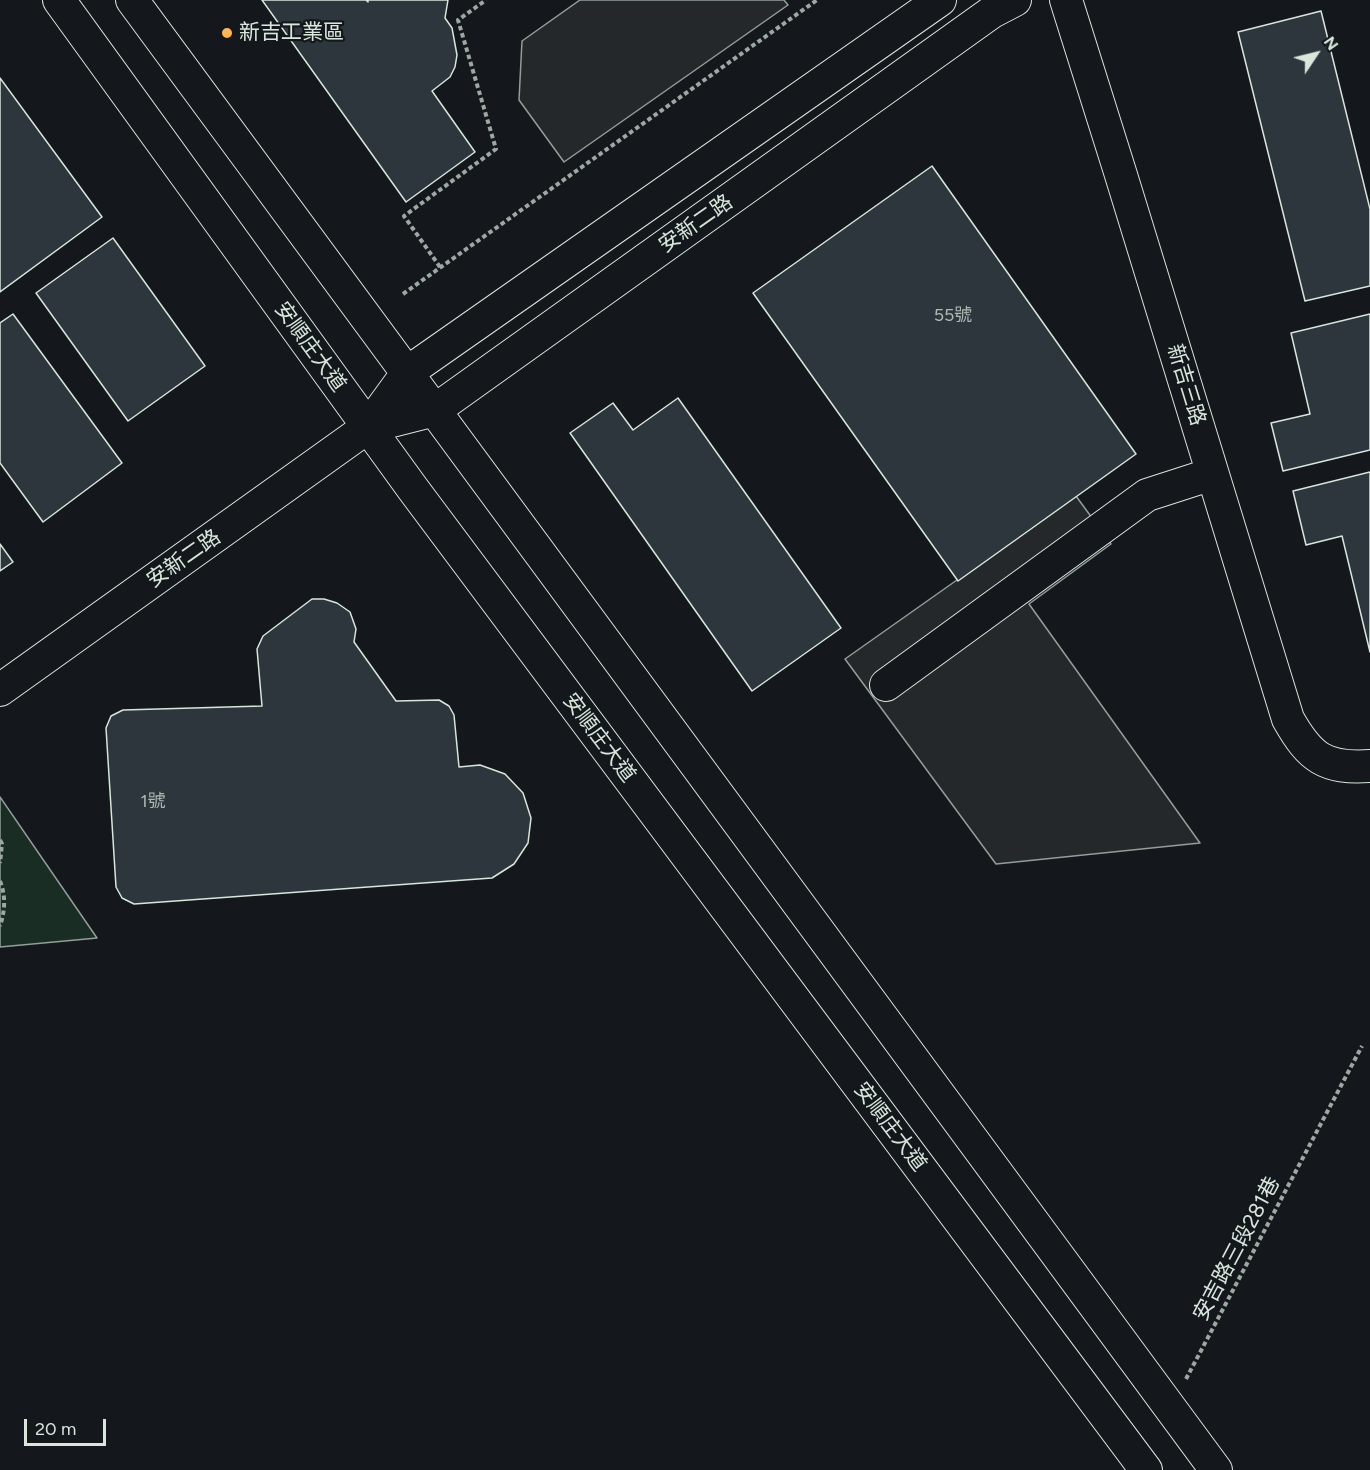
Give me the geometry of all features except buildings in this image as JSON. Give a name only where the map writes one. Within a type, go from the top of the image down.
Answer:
[{"type":"street","name":"安順庄大道","points":[[59,0],[368,427],[1146,1470]]},
{"type":"street","points":[[132,0],[1216,1470]]},
{"type":"street","name":"安新二路","points":[[0,690],[368,427],[408,372],[940,0]]},
{"type":"street","name":"安新二路","points":[[368,427],[435,410],[992,12],[1015,0]]},
{"type":"street","name":"新吉三路","points":[[1066,0],[1288,719],[1302,743],[1323,760],[1347,768],[1370,766]]},
{"type":"street","points":[[829,78],[854,111]]},
{"type":"street","points":[[886,685],[1147,495],[1212,474]]},
{"type":"path","points":[[440,267],[404,216],[496,149],[458,20],[486,0]]},
{"type":"path","points":[[403,294],[817,0]]},
{"type":"path","points":[[0,840],[2,844],[0,863]]},
{"type":"path","points":[[0,881],[4,891],[4,914],[0,926]]},
{"type":"path","name":"安吉路三段281巷","points":[[1171,1411],[1195,1359],[1362,1046]]},
{"type":"green space","points":[[0,797],[97,938],[0,947]]},
{"type":"shaded area","points":[[580,0],[784,0],[788,5],[564,162],[519,100],[522,41]]},
{"type":"shaded area","points":[[1076,496],[1111,544],[1029,604],[1200,843],[996,864],[845,659]]},
{"type":"place","name":"新吉工業區","points":[[227,33]]}]
